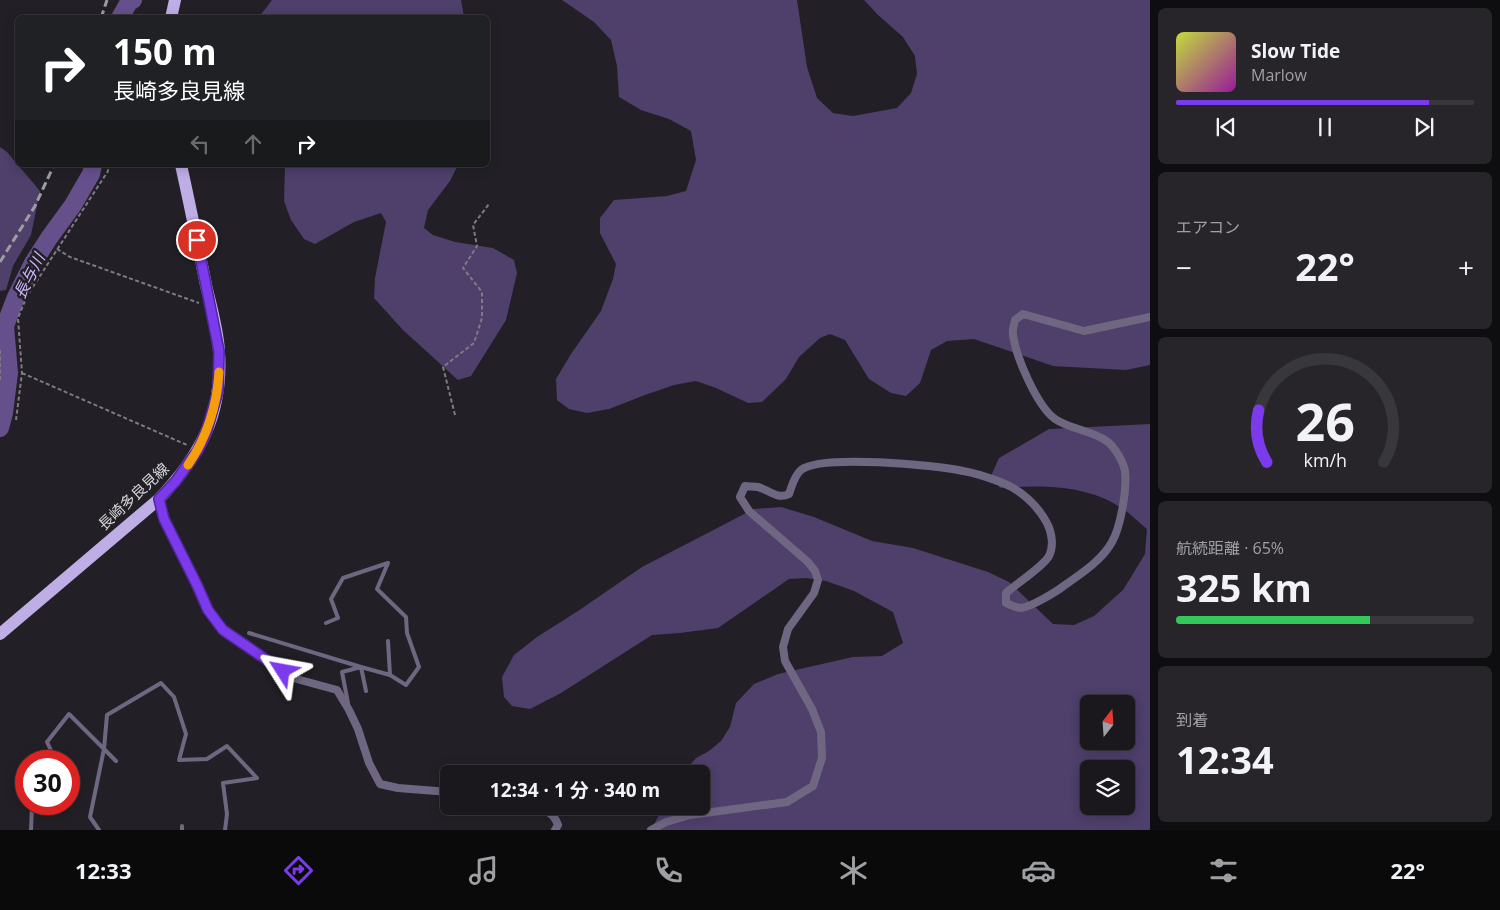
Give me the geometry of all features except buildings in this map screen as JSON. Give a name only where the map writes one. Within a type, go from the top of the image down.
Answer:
[{"type":"main road","points":[[172,15],[175,0]]},
{"type":"main road","name":"長崎多良見線","points":[[0,634],[159,499],[176,481],[198,450],[207,430],[218,391],[219,351],[181,167]]},
{"type":"street","points":[[651,830],[666,822],[690,815],[787,802],[813,786],[822,758],[821,732],[812,709],[785,661],[783,647],[788,629],[814,593],[818,580],[815,571],[808,562],[749,511],[740,497],[746,486],[757,487],[778,496],[785,496],[789,494],[793,481],[801,470],[819,464],[847,462],[901,463],[963,471],[1004,483],[1027,497],[1043,515],[1049,528],[1052,542],[1050,555],[1042,565],[1006,593],[1006,603],[1019,608],[1025,607],[1053,594],[1093,565],[1112,542],[1118,526],[1123,502],[1125,470],[1119,455],[1108,442],[1054,418],[1038,400],[1021,362],[1012,334],[1015,320],[1023,314],[1084,331],[1150,317]]},
{"type":"street","points":[[159,499],[164,519],[208,610],[223,630],[293,678],[337,690],[349,710],[358,730],[368,763],[380,784],[398,788],[440,791]]},
{"type":"street","points":[[552,815],[555,817],[558,825],[555,830]]},
{"type":"lane","points":[[249,633],[390,675],[406,685],[419,668],[407,632],[406,617],[376,589],[388,562],[343,578],[331,599],[338,618],[326,623]]},
{"type":"lane","points":[[388,641],[390,675]]},
{"type":"lane","points":[[349,710],[342,672],[361,667]]},
{"type":"lane","points":[[361,667],[366,692]]},
{"type":"lane","points":[[99,830],[90,817],[104,749],[108,715],[161,683],[174,697],[186,734],[178,760],[207,759],[227,746],[258,778],[223,783],[227,814],[225,830]]},
{"type":"lane","points":[[51,750],[47,742],[69,714],[116,761]]},
{"type":"lane","points":[[31,830],[32,815]]},
{"type":"path","points":[[16,420],[22,373],[18,318],[27,296],[108,171],[108,167]]},
{"type":"path","points":[[454,415],[443,368],[474,343],[482,318],[482,292],[463,268],[477,246],[472,225],[489,204]]},
{"type":"path","points":[[56,249],[70,257],[211,307]]},
{"type":"path","points":[[0,350],[0,381]]},
{"type":"path","points":[[22,373],[198,450]]},
{"type":"shaded area","points":[[272,0],[461,0],[464,15],[261,15]]},
{"type":"shaded area","points":[[562,0],[797,0],[807,67],[817,98],[833,113],[853,116],[897,108],[911,93],[917,74],[915,56],[903,37],[864,0],[1150,0],[1150,365],[1126,370],[1053,366],[974,339],[947,341],[931,350],[920,383],[906,396],[891,393],[869,379],[845,340],[830,334],[820,338],[799,357],[786,379],[762,402],[748,403],[696,381],[674,385],[609,409],[587,413],[569,409],[557,400],[556,379],[601,311],[613,279],[616,264],[600,233],[600,218],[614,200],[667,196],[686,191],[696,160],[691,131],[669,119],[641,110],[619,97],[617,66],[611,40],[594,22]]},
{"type":"shaded area","points":[[0,147],[15,161],[15,167],[20,167],[40,191],[31,235],[13,266],[6,290],[0,291]]},
{"type":"shaded area","points":[[285,167],[457,167],[450,181],[428,210],[424,228],[433,235],[455,242],[493,248],[514,260],[517,273],[506,320],[471,376],[458,380],[403,330],[374,298],[375,278],[386,222],[381,213],[354,222],[315,244],[304,239],[291,220],[284,201]]},
{"type":"shaded area","points":[[1150,424],[1150,830],[651,830],[659,815],[710,815],[710,765],[690,765],[696,758],[709,751],[721,741],[730,727],[736,703],[754,684],[778,674],[853,657],[882,656],[903,643],[893,612],[854,591],[826,581],[806,578],[789,579],[718,628],[652,635],[561,693],[530,709],[512,706],[504,697],[502,677],[514,655],[537,637],[642,567],[754,509],[781,507],[814,517],[872,541],[913,548],[988,572],[1009,582],[1053,624],[1074,625],[1094,616],[1123,590],[1145,554],[1147,529],[1120,507],[1092,494],[1062,488],[1030,486],[1000,488],[991,476],[999,458],[1049,429]]},
{"type":"waterway","name":"長与川","points":[[122,15],[129,2],[133,0]]},
{"type":"waterway","name":"長与川","points":[[0,428],[4,413],[9,373],[5,326],[16,297],[33,263],[73,205],[91,174],[93,167]]},
{"type":"railway","points":[[102,15],[107,0]]},
{"type":"railway","points":[[0,262],[35,206],[53,167]]},
{"type":"slow traffic","points":[[188,465],[198,450],[207,430],[218,391],[219,372]]},
{"type":"route","points":[[197,240],[219,351],[218,391],[207,430],[198,450],[188,466],[159,499],[164,519],[208,610],[223,630],[283,671]]}]
